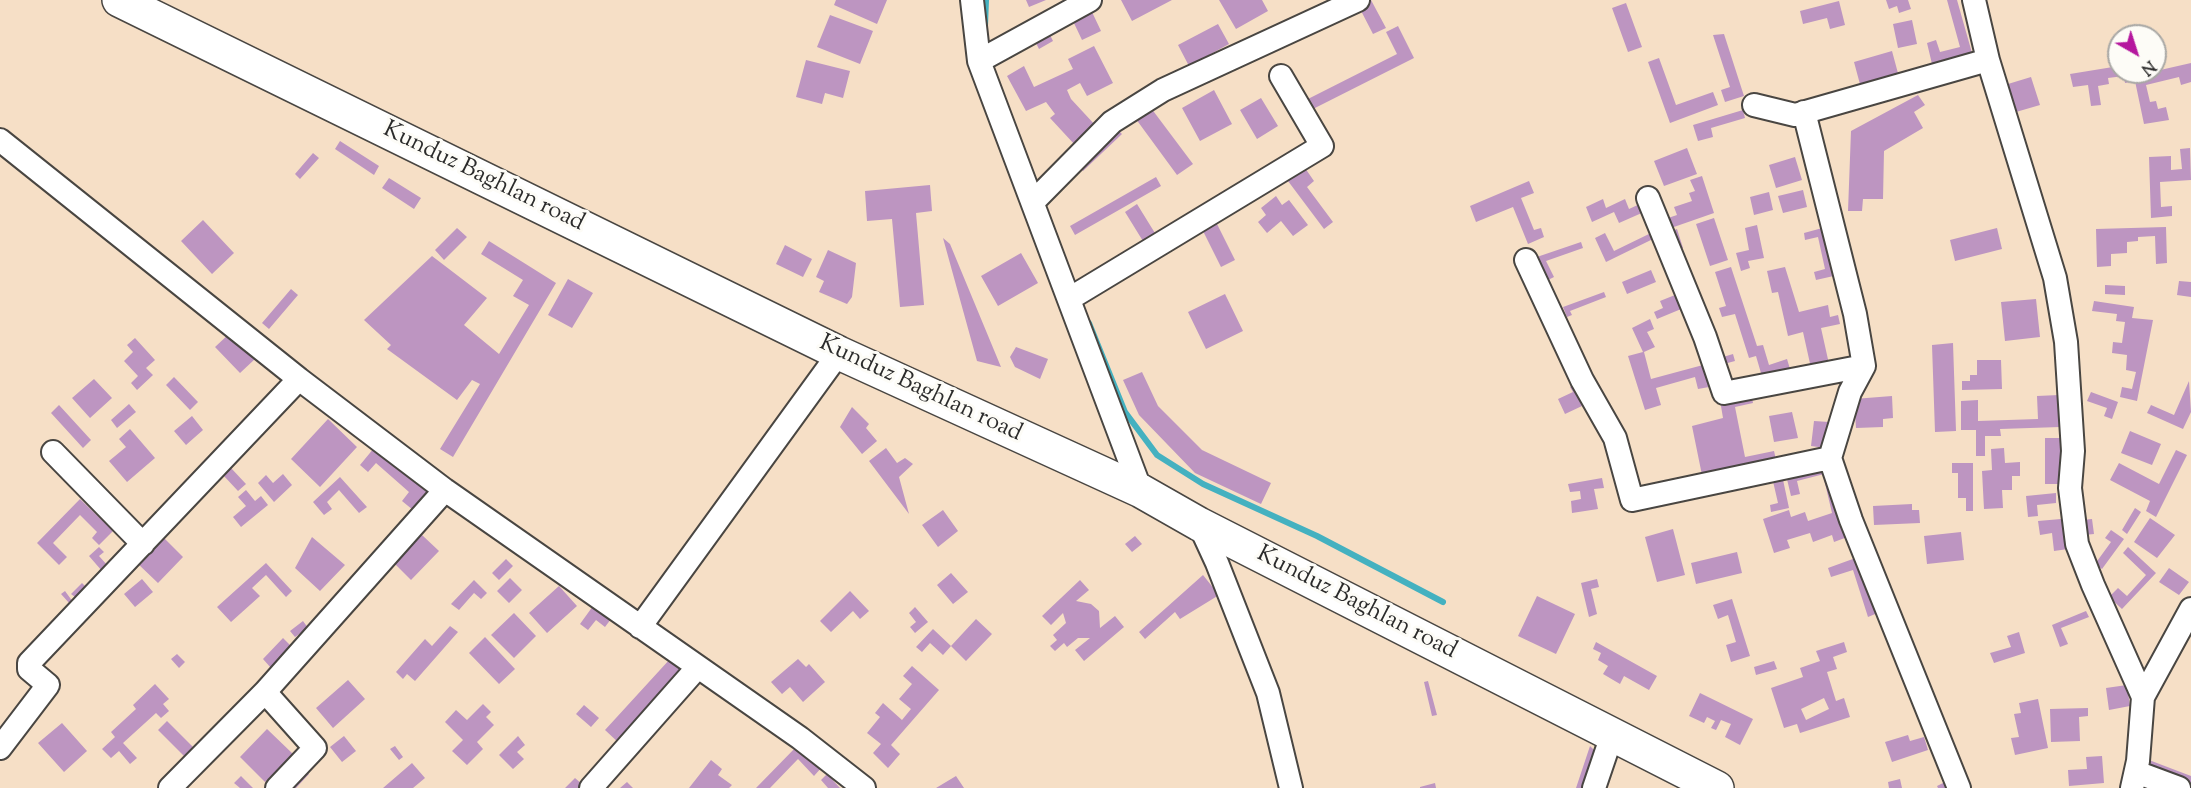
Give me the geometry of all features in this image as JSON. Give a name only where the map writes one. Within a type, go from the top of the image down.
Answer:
[{"type":"highway","name":"Kunduz Baghlan road","points":[[119,0],[839,353],[1141,491],[1199,524],[1717,788]]},
{"type":"street","points":[[972,0],[979,61],[1034,201],[1141,491]]},
{"type":"street","points":[[979,61],[1090,0]]},
{"type":"street","points":[[1034,201],[1112,122],[1163,90],[1358,0]]},
{"type":"street","points":[[1974,0],[1988,60],[2055,278],[2066,342],[2073,451],[2070,488],[2077,544],[2092,585],[2143,697]]},
{"type":"street","points":[[1754,105],[1795,115],[1988,60]]},
{"type":"street","points":[[1069,299],[1322,146],[1281,76]]},
{"type":"street","points":[[1804,112],[1855,314],[1864,366],[1850,392],[1830,458],[1851,520],[1959,788]]},
{"type":"street","points":[[0,140],[299,379],[445,490],[800,738],[864,788]]},
{"type":"street","points":[[1648,198],[1705,337],[1724,393],[1864,366]]},
{"type":"street","points":[[1526,260],[1582,380],[1615,438],[1632,500],[1830,458]]},
{"type":"street","points":[[640,627],[839,353]]},
{"type":"street","points":[[0,748],[48,685],[29,669],[29,663],[299,379]]},
{"type":"street","points":[[53,452],[143,544]]},
{"type":"street","points":[[170,788],[265,692],[445,490]]},
{"type":"street","points":[[1199,524],[1217,563],[1268,693],[1291,788]]},
{"type":"street","points":[[2179,788],[2134,780],[2143,697],[2191,609]]},
{"type":"street","points":[[591,788],[697,668]]},
{"type":"street","points":[[265,692],[315,748],[277,788]]},
{"type":"street","points":[[1594,788],[1612,735]]},
{"type":"building","points":[[836,0],[887,0],[877,24],[834,5]]},
{"type":"building","points":[[1026,0],[1046,0],[1029,7]]},
{"type":"building","points":[[1121,0],[1172,0],[1132,21]]},
{"type":"building","points":[[1219,0],[1262,0],[1268,11],[1236,29]]},
{"type":"building","points":[[1371,0],[1386,28],[1373,34],[1358,5]]},
{"type":"building","points":[[1886,0],[1908,0],[1911,9],[1899,13],[1897,6],[1889,9]]},
{"type":"building","points":[[1947,0],[1957,0],[1972,53],[1932,64],[1927,43],[1936,40],[1940,52],[1960,47]]},
{"type":"building","points":[[1839,1],[1845,25],[1830,29],[1827,18],[1803,24],[1800,11]]},
{"type":"building","points":[[1626,3],[1642,47],[1628,52],[1612,8]]},
{"type":"building","points":[[1092,12],[1101,31],[1082,40],[1073,21]]},
{"type":"building","points":[[830,15],[873,31],[860,64],[817,47]]},
{"type":"building","points":[[1912,20],[1917,44],[1898,48],[1893,24]]},
{"type":"building","points":[[1218,24],[1229,44],[1189,66],[1178,45]]},
{"type":"building","points":[[1398,26],[1414,58],[1309,111],[1304,101],[1397,54],[1386,32]]},
{"type":"building","points":[[1049,33],[1053,41],[1039,49],[1035,41]]},
{"type":"building","points":[[1724,34],[1744,96],[1725,102],[1721,90],[1730,87],[1713,35]]},
{"type":"building","points":[[1094,46],[1113,83],[1087,96],[1080,83],[1067,90],[1071,99],[1096,126],[1075,145],[1050,118],[1055,114],[1046,102],[1026,111],[1007,76],[1024,66],[1034,87],[1073,69],[1068,59]]},
{"type":"building","points":[[1892,51],[1899,77],[1861,88],[1854,62]]},
{"type":"building","points":[[1659,58],[1676,105],[1713,92],[1718,105],[1670,123],[1648,62]]},
{"type":"building","points":[[806,60],[850,71],[843,98],[825,93],[822,104],[796,97]]},
{"type":"building","points":[[2191,63],[2191,82],[2181,85],[2179,77],[2167,80],[2167,68]]},
{"type":"building","points":[[2107,68],[2107,84],[2109,84],[2098,86],[2101,105],[2091,106],[2088,85],[2073,87],[2070,74]]},
{"type":"building","points":[[2031,77],[2040,105],[2016,112],[2008,84]]},
{"type":"building","points":[[2136,84],[2150,84],[2146,85],[2150,102],[2156,101],[2158,109],[2166,107],[2169,120],[2144,124]]},
{"type":"building","points":[[1214,90],[1232,124],[1200,141],[1182,108]]},
{"type":"building","points":[[1918,95],[1925,105],[1914,112],[1923,128],[1884,151],[1883,199],[1863,199],[1862,211],[1848,211],[1851,131]]},
{"type":"building","points":[[1261,98],[1278,126],[1257,139],[1240,110]]},
{"type":"building","points":[[1148,104],[1193,164],[1177,175],[1133,115]]},
{"type":"building","points":[[1743,110],[1745,118],[1711,128],[1713,137],[1698,141],[1693,125]]},
{"type":"building","points":[[1116,128],[1122,134],[1083,171],[1077,164]]},
{"type":"building","points":[[340,141],[379,166],[374,175],[335,149]]},
{"type":"building","points":[[1687,148],[1697,174],[1664,186],[1654,161]]},
{"type":"building","points":[[2190,148],[2191,180],[2160,182],[2161,207],[2172,206],[2172,216],[2151,218],[2149,157],[2171,156],[2171,170],[2182,169],[2180,149]]},
{"type":"building","points":[[313,153],[319,158],[300,179],[295,174]]},
{"type":"building","points":[[1795,157],[1802,180],[1776,188],[1769,165]]},
{"type":"building","points":[[1305,168],[1314,181],[1307,187],[1333,222],[1324,229],[1288,181]]},
{"type":"building","points":[[1702,176],[1714,213],[1671,228],[1668,218],[1677,215],[1674,207],[1692,201],[1689,193],[1695,191],[1690,180]]},
{"type":"building","points":[[1156,177],[1161,186],[1075,235],[1070,226]]},
{"type":"building","points":[[389,178],[421,198],[414,209],[382,188]]},
{"type":"building","points":[[1529,181],[1534,193],[1521,198],[1534,230],[1541,228],[1544,237],[1528,244],[1513,207],[1476,222],[1470,206]]},
{"type":"building","points":[[930,185],[932,211],[916,213],[924,305],[900,307],[892,219],[867,221],[865,191]]},
{"type":"building","points":[[1803,190],[1807,207],[1783,213],[1778,196]]},
{"type":"building","points":[[1769,192],[1773,210],[1754,215],[1750,197]]},
{"type":"building","points":[[1276,196],[1282,205],[1289,200],[1308,225],[1293,236],[1281,221],[1267,233],[1258,222],[1266,215],[1261,208]]},
{"type":"building","points":[[1603,199],[1606,208],[1625,199],[1629,209],[1642,203],[1644,212],[1619,223],[1614,212],[1592,222],[1586,207]]},
{"type":"building","points":[[1137,204],[1158,238],[1146,246],[1125,212]]},
{"type":"building","points":[[1714,218],[1728,260],[1710,266],[1696,224]]},
{"type":"building","points":[[203,220],[234,253],[212,274],[181,241]]},
{"type":"building","points":[[1217,224],[1235,260],[1221,267],[1203,231]]},
{"type":"building","points":[[1757,225],[1764,258],[1748,261],[1750,268],[1741,271],[1736,253],[1749,250],[1745,228]]},
{"type":"building","points":[[1826,227],[1838,275],[1816,280],[1814,272],[1825,269],[1818,237],[1805,240],[1804,233]]},
{"type":"building","points":[[2166,227],[2167,263],[2156,264],[2155,236],[2138,237],[2138,241],[2127,242],[2127,253],[2111,254],[2111,266],[2097,267],[2096,229]]},
{"type":"building","points":[[457,228],[467,237],[444,260],[435,250]]},
{"type":"building","points":[[1997,228],[2002,249],[1955,261],[1950,240]]},
{"type":"building","points":[[1677,229],[1683,248],[1674,251],[1667,233]]},
{"type":"building","points":[[1605,233],[1614,251],[1651,233],[1653,239],[1606,262],[1595,238]]},
{"type":"building","points":[[943,238],[950,244],[1001,367],[977,361]]},
{"type":"building","points":[[489,241],[556,283],[453,457],[440,449],[480,384],[472,380],[457,400],[387,349],[391,345],[364,320],[432,256],[487,298],[464,325],[499,354],[529,305],[513,296],[523,280],[481,254]]},
{"type":"building","points":[[1581,242],[1583,248],[1546,261],[1554,277],[1542,283],[1531,259]]},
{"type":"building","points":[[785,245],[812,259],[803,277],[776,264]]},
{"type":"building","points":[[828,250],[856,263],[852,297],[847,304],[819,292],[824,281],[816,277]]},
{"type":"building","points":[[1021,253],[1038,283],[998,306],[981,276]]},
{"type":"building","points":[[1731,267],[1757,346],[1763,345],[1769,365],[1787,359],[1790,369],[1763,380],[1756,356],[1749,358],[1735,314],[1722,317],[1719,308],[1726,306],[1715,272]]},
{"type":"building","points":[[1785,267],[1799,312],[1828,305],[1830,317],[1838,315],[1840,324],[1821,328],[1829,364],[1811,368],[1803,332],[1788,336],[1778,292],[1772,293],[1767,271]]},
{"type":"building","points":[[1651,270],[1656,282],[1627,294],[1622,282]]},
{"type":"building","points":[[568,279],[593,293],[572,328],[548,315]]},
{"type":"building","points":[[2179,281],[2191,282],[2191,297],[2177,295]]},
{"type":"building","points":[[2105,285],[2125,286],[2125,295],[2105,294]]},
{"type":"building","points":[[291,289],[298,295],[269,329],[262,323]]},
{"type":"building","points":[[1604,292],[1606,297],[1570,311],[1572,315],[1567,317],[1563,307]]},
{"type":"building","points":[[1680,293],[1686,307],[1657,319],[1654,312],[1663,308],[1660,301]]},
{"type":"building","points":[[1225,294],[1243,331],[1206,349],[1188,312]]},
{"type":"building","points":[[2036,299],[2040,337],[2005,341],[2001,302]]},
{"type":"building","points":[[2094,301],[2134,307],[2132,318],[2153,320],[2137,401],[2120,397],[2122,387],[2132,389],[2136,372],[2126,370],[2127,355],[2112,353],[2113,342],[2122,343],[2125,322],[2116,321],[2117,314],[2092,311]]},
{"type":"building","points":[[1650,319],[1654,329],[1647,332],[1655,347],[1644,352],[1651,379],[1703,365],[1709,387],[1698,389],[1695,377],[1656,388],[1661,405],[1645,410],[1628,356],[1643,352],[1632,328]]},
{"type":"building","points":[[230,333],[255,359],[240,373],[215,347]]},
{"type":"building","points":[[135,338],[155,360],[146,368],[153,375],[137,390],[131,383],[138,376],[124,361],[133,352],[127,345]]},
{"type":"building","points":[[1953,343],[1956,431],[1935,432],[1932,345]]},
{"type":"building","points":[[1720,346],[1723,357],[1733,354],[1735,361],[1720,365],[1714,348]]},
{"type":"building","points":[[1016,347],[1048,359],[1040,379],[1015,367],[1010,357]]},
{"type":"building","points":[[1977,360],[2001,360],[2002,389],[1962,390],[1962,381],[1970,381],[1970,375],[1977,375]]},
{"type":"building","points":[[1142,372],[1158,406],[1202,450],[1271,483],[1261,504],[1195,473],[1139,415],[1123,380]]},
{"type":"building","points":[[174,377],[198,402],[190,410],[166,385]]},
{"type":"building","points":[[94,379],[112,398],[90,418],[72,398]]},
{"type":"building","points":[[2189,381],[2191,412],[2183,429],[2147,413],[2151,405],[2174,415]]},
{"type":"building","points":[[1577,383],[1584,397],[1579,399],[1582,406],[1565,414],[1558,399],[1573,392],[1570,387]]},
{"type":"building","points":[[2091,392],[2118,402],[2112,419],[2104,416],[2107,408],[2087,401]]},
{"type":"building","points":[[1751,394],[1753,403],[1735,407],[1745,457],[1774,451],[1777,464],[1703,480],[1692,426],[1723,418],[1720,400]]},
{"type":"building","points":[[2059,395],[2060,427],[2000,429],[2001,436],[1985,436],[1985,456],[1976,456],[1976,430],[1961,430],[1961,401],[1978,400],[1978,421],[2038,419],[2037,396]]},
{"type":"building","points":[[1892,396],[1893,418],[1883,419],[1883,427],[1856,428],[1854,399]]},
{"type":"building","points":[[129,404],[136,412],[117,428],[111,420]]},
{"type":"building","points":[[59,405],[91,440],[83,448],[51,413]]},
{"type":"building","points":[[852,407],[869,424],[866,428],[877,441],[862,454],[840,427]]},
{"type":"building","points":[[1792,412],[1798,438],[1774,442],[1769,416]]},
{"type":"building","points":[[192,416],[203,430],[186,445],[174,431]]},
{"type":"building","points":[[328,419],[357,447],[320,487],[291,459]]},
{"type":"building","points":[[1814,421],[1829,422],[1826,448],[1811,446]]},
{"type":"building","points":[[130,429],[155,458],[127,482],[109,461],[126,447],[119,439]]},
{"type":"building","points":[[2130,431],[2161,444],[2152,465],[2121,453]]},
{"type":"building","points":[[2045,438],[2063,438],[2063,484],[2045,484]]},
{"type":"building","points":[[374,448],[428,493],[413,510],[402,501],[409,492],[376,463],[368,472],[360,465]]},
{"type":"building","points":[[886,448],[897,463],[905,458],[913,464],[899,477],[909,514],[869,461]]},
{"type":"building","points":[[2004,448],[2005,463],[2020,462],[2020,476],[2012,476],[2012,490],[2002,490],[2003,508],[1984,509],[1982,471],[1992,470],[1991,449]]},
{"type":"building","points":[[2176,450],[2187,455],[2156,517],[2146,511],[2150,501],[2110,480],[2119,463],[2159,484]]},
{"type":"building","points":[[1952,463],[1973,463],[1973,511],[1966,511],[1966,498],[1958,498],[1958,473],[1952,473]]},
{"type":"building","points":[[1826,465],[1828,473],[1797,481],[1800,494],[1791,496],[1786,475]]},
{"type":"building","points":[[231,468],[246,484],[238,491],[223,475]]},
{"type":"building","points":[[283,474],[292,485],[274,502],[258,483],[266,475],[273,483]]},
{"type":"building","points":[[1782,475],[1789,508],[1771,512],[1770,505],[1778,503],[1772,477]]},
{"type":"building","points":[[1833,476],[1850,536],[1834,542],[1832,535],[1813,542],[1810,533],[1787,540],[1790,548],[1774,553],[1763,519],[1789,510],[1791,517],[1805,512],[1808,521],[1832,513],[1824,479]]},
{"type":"building","points":[[340,477],[367,507],[359,513],[339,490],[327,502],[332,509],[324,515],[313,502]]},
{"type":"building","points":[[1602,478],[1604,488],[1594,489],[1598,509],[1572,513],[1571,501],[1581,499],[1580,491],[1570,492],[1568,484]]},
{"type":"building","points":[[246,490],[255,501],[261,496],[268,505],[241,527],[233,517],[246,506],[238,497]]},
{"type":"building","points":[[2056,493],[2056,503],[2037,505],[2038,516],[2028,517],[2026,496]]},
{"type":"building","points":[[80,499],[113,531],[99,545],[92,538],[97,532],[80,515],[53,543],[67,557],[59,565],[37,543]]},
{"type":"building","points":[[1912,504],[1912,510],[1919,510],[1920,523],[1874,525],[1873,506]]},
{"type":"building","points":[[2135,508],[2141,512],[2127,534],[2122,530]]},
{"type":"building","points":[[943,510],[958,531],[938,547],[922,525]]},
{"type":"building","points":[[2150,518],[2175,535],[2157,558],[2134,542]]},
{"type":"building","points":[[2061,519],[2068,549],[2054,551],[2052,533],[2040,535],[2038,521]]},
{"type":"building","points":[[2092,519],[2094,534],[2084,535],[2082,520]]},
{"type":"building","points":[[1673,529],[1685,575],[1657,582],[1645,537]]},
{"type":"building","points":[[2111,530],[2124,539],[2102,569],[2095,564],[2111,542],[2105,538]]},
{"type":"building","points":[[1961,532],[1964,560],[1927,564],[1924,536]]},
{"type":"building","points":[[422,535],[439,551],[411,580],[394,563]]},
{"type":"building","points":[[162,536],[183,557],[158,583],[136,562]]},
{"type":"building","points":[[1135,536],[1142,544],[1132,552],[1125,544]]},
{"type":"building","points":[[312,537],[345,565],[320,591],[295,568]]},
{"type":"building","points":[[99,547],[104,552],[99,556],[108,566],[102,571],[89,556]]},
{"type":"building","points":[[2128,547],[2156,573],[2122,609],[2109,597],[2118,588],[2127,596],[2146,575],[2123,553]]},
{"type":"building","points":[[1737,552],[1742,573],[1696,584],[1691,563]]},
{"type":"building","points":[[1861,556],[1880,612],[1868,617],[1853,570],[1831,577],[1828,568]]},
{"type":"building","points":[[506,559],[513,566],[499,580],[492,573]]},
{"type":"building","points":[[266,563],[292,591],[286,597],[266,575],[252,588],[260,596],[231,622],[217,607]]},
{"type":"building","points":[[2169,568],[2189,582],[2179,595],[2159,582]]},
{"type":"building","points":[[951,573],[968,592],[953,604],[937,585]]},
{"type":"building","points":[[1203,575],[1219,595],[1180,619],[1175,612],[1145,639],[1139,632]]},
{"type":"building","points":[[510,578],[522,590],[509,603],[497,591]]},
{"type":"building","points":[[142,579],[153,592],[135,607],[124,594]]},
{"type":"building","points":[[1597,579],[1599,587],[1591,589],[1597,614],[1589,617],[1581,583]]},
{"type":"building","points":[[474,580],[487,593],[481,599],[474,593],[459,610],[451,604]]},
{"type":"building","points":[[1080,580],[1089,590],[1076,601],[1091,604],[1099,611],[1100,628],[1115,616],[1124,627],[1084,661],[1075,650],[1090,638],[1078,638],[1067,647],[1064,643],[1055,651],[1050,646],[1057,640],[1053,635],[1066,623],[1063,613],[1051,625],[1042,616]]},
{"type":"building","points":[[82,583],[86,587],[75,597],[71,594]]},
{"type":"building","points":[[559,586],[577,606],[547,633],[529,613]]},
{"type":"building","points":[[65,591],[73,602],[70,604],[61,594]]},
{"type":"building","points":[[850,591],[869,611],[860,619],[853,611],[831,632],[820,621]]},
{"type":"building","points":[[1537,596],[1575,614],[1556,654],[1518,636]]},
{"type":"building","points":[[1732,599],[1750,656],[1731,662],[1726,645],[1736,642],[1728,615],[1718,619],[1713,605]]},
{"type":"building","points":[[593,606],[611,619],[605,627],[596,620],[588,630],[580,624]]},
{"type":"building","points":[[915,607],[928,622],[915,633],[910,627],[916,622],[909,613]]},
{"type":"building","points":[[2086,611],[2089,617],[2061,628],[2068,644],[2060,647],[2052,625]]},
{"type":"building","points":[[514,613],[536,636],[514,658],[491,635]]},
{"type":"building","points":[[976,619],[992,634],[966,661],[951,646]]},
{"type":"building","points":[[303,621],[308,628],[295,637],[290,631]]},
{"type":"building","points":[[450,626],[458,632],[415,681],[407,674],[403,679],[396,672],[425,639],[432,646]]},
{"type":"building","points":[[933,629],[951,646],[943,655],[930,643],[922,652],[916,647]]},
{"type":"building","points":[[2019,632],[2025,653],[1994,663],[1990,653],[2011,647],[2007,636]]},
{"type":"building","points":[[485,637],[515,669],[499,684],[469,653]]},
{"type":"building","points":[[283,638],[292,647],[271,668],[263,659]]},
{"type":"building","points":[[1596,642],[1657,676],[1649,690],[1624,676],[1620,684],[1603,674],[1608,666],[1598,660],[1601,653],[1593,649]]},
{"type":"building","points":[[1844,642],[1847,652],[1833,657],[1837,669],[1827,672],[1836,701],[1844,698],[1850,717],[1800,733],[1797,724],[1784,728],[1771,688],[1803,677],[1800,668],[1820,661],[1816,651]],"holes":[[[1824,698],[1829,709],[1806,720],[1801,709]]]},
{"type":"building","points":[[177,654],[185,662],[179,668],[171,659]]},
{"type":"building","points":[[670,659],[685,673],[620,744],[605,730]]},
{"type":"building","points":[[798,659],[806,667],[809,664],[825,682],[803,702],[790,687],[782,694],[771,682]]},
{"type":"building","points":[[1774,661],[1777,669],[1756,675],[1754,667]]},
{"type":"building","points":[[912,666],[939,690],[891,745],[900,754],[888,768],[873,753],[881,744],[867,733],[880,717],[875,713],[883,703],[902,720],[911,709],[899,699],[912,684],[903,676]]},
{"type":"building","points":[[348,680],[365,699],[333,728],[316,708]]},
{"type":"building","points":[[1428,681],[1437,715],[1432,716],[1424,682]]},
{"type":"building","points":[[155,684],[169,699],[163,704],[169,711],[161,718],[156,713],[123,743],[137,758],[130,764],[119,751],[111,758],[102,749],[115,737],[111,732],[136,709],[133,705]]},
{"type":"building","points":[[2127,685],[2130,706],[2109,710],[2106,688]]},
{"type":"building","points":[[1700,693],[1753,719],[1740,745],[1725,737],[1731,724],[1721,720],[1716,730],[1711,728],[1715,721],[1707,717],[1704,723],[1689,716]]},
{"type":"building","points":[[2038,699],[2048,748],[2015,755],[2011,738],[2019,737],[2014,714],[2021,713],[2019,703]]},
{"type":"building","points":[[483,704],[491,712],[486,717],[494,725],[477,742],[483,749],[467,765],[452,751],[463,740],[445,722],[456,710],[467,720]]},
{"type":"building","points":[[584,705],[599,718],[591,727],[576,714]]},
{"type":"building","points":[[2088,708],[2088,716],[2079,717],[2080,741],[2051,742],[2050,709]]},
{"type":"building","points":[[167,721],[197,751],[188,760],[158,730]]},
{"type":"building","points":[[62,723],[87,751],[64,772],[38,743]]},
{"type":"building","points":[[267,729],[293,754],[265,782],[240,757]]},
{"type":"building","points":[[1908,735],[1910,741],[1924,737],[1928,750],[1892,762],[1885,742]]},
{"type":"building","points":[[344,736],[356,751],[342,762],[330,747]]},
{"type":"building","points":[[518,736],[525,745],[517,752],[524,759],[513,769],[499,755]]},
{"type":"building","points":[[798,745],[822,767],[814,776],[798,759],[770,788],[756,788]]},
{"type":"building","points":[[395,746],[403,757],[399,760],[390,749]]},
{"type":"building","points":[[1590,746],[1598,754],[1587,788],[1576,788]]},
{"type":"building","points":[[2102,756],[2104,783],[2069,786],[2068,770],[2087,769],[2086,757]]},
{"type":"building","points":[[711,760],[722,769],[718,775],[732,785],[729,788],[689,788]]},
{"type":"building","points":[[2149,760],[2191,776],[2191,786],[2145,770]]},
{"type":"building","points":[[412,763],[425,778],[413,788],[383,788]]},
{"type":"building","points":[[303,768],[309,774],[296,788],[291,788]]},
{"type":"building","points":[[827,774],[840,788],[828,788],[821,780]]},
{"type":"building","points":[[241,776],[253,788],[240,788],[234,783]]},
{"type":"building","points":[[956,776],[964,788],[936,788]]},
{"type":"building","points":[[575,778],[583,785],[579,788],[565,788]]},
{"type":"building","points":[[1900,779],[1902,788],[1889,788],[1888,782]]},
{"type":"building","points":[[1947,781],[1950,788],[1938,788],[1937,786]]},
{"type":"building","points":[[627,782],[633,788],[620,788]]},
{"type":"building","points":[[1435,783],[1436,788],[1420,788],[1420,787]]},
{"type":"waterway","points":[[985,26],[986,0]]},
{"type":"waterway","points":[[1089,323],[1125,412],[1157,455],[1203,484],[1317,536],[1443,602]]}]
